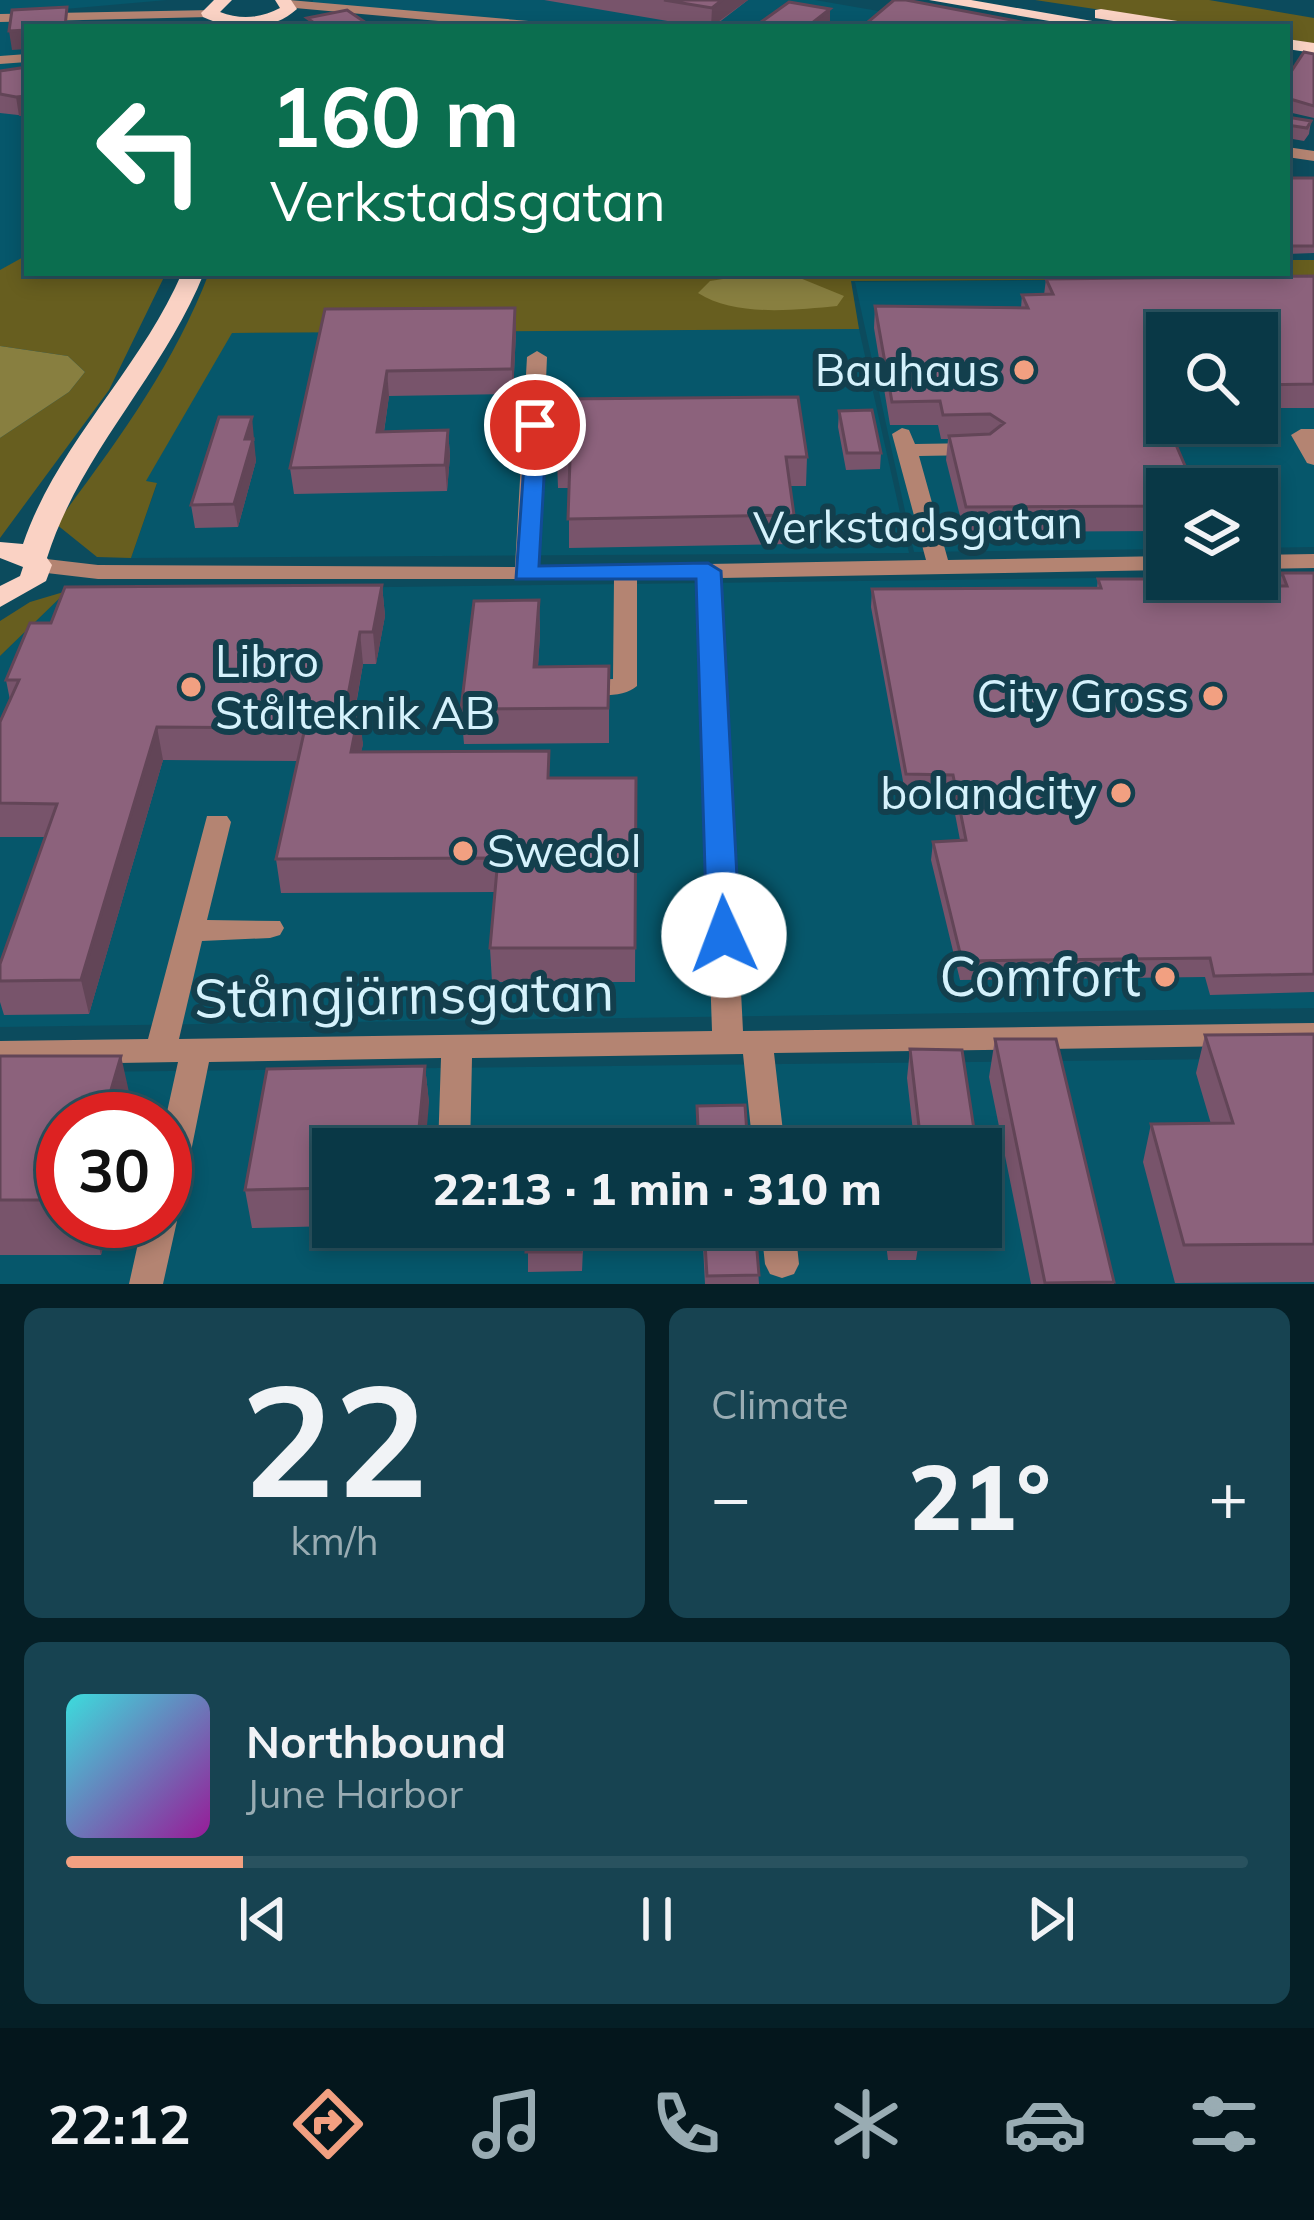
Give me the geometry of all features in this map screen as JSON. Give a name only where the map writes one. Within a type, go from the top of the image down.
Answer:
[{"type":"main road","points":[[938,0],[1098,24]]},
{"type":"main road","points":[[1004,0],[1164,24]]},
{"type":"main road","points":[[218,4],[232,24],[277,13]]},
{"type":"main road","points":[[58,494],[24,577],[0,548],[58,494],[133,389],[192,276]]},
{"type":"street","points":[[0,18],[30,8],[108,12],[218,4]]},
{"type":"street","points":[[277,13],[354,10],[421,21],[492,24]]},
{"type":"street","points":[[526,574],[537,357]]},
{"type":"street","points":[[1314,435],[1301,435],[1314,459]]},
{"type":"street","points":[[940,567],[904,442],[987,448]]},
{"type":"street","points":[[1278,562],[1314,561]]},
{"type":"street","name":"Verkstadsgatan","points":[[24,577],[98,572],[526,574],[1146,563]]},
{"type":"street","points":[[708,571],[743,1041],[764,1128]]},
{"type":"street","points":[[571,686],[625,686],[626,572]]},
{"type":"street","points":[[161,1051],[217,822]]},
{"type":"street","points":[[190,931],[270,928]]},
{"type":"street","name":"Stångjärnsgatan","points":[[0,1053],[1314,1034]]},
{"type":"street","points":[[455,1128],[457,1046]]},
{"type":"street","points":[[187,1092],[196,1050]]},
{"type":"street","points":[[146,1284],[154,1248]]},
{"type":"street","points":[[780,1248],[782,1264]]},
{"type":"shaded area","points":[[0,0],[167,0],[31,12],[83,24],[24,24],[24,276],[127,276],[121,288],[0,294]]},
{"type":"shaded area","points":[[313,0],[815,0],[953,24],[561,24],[312,5]]},
{"type":"shaded area","points":[[1035,0],[1209,0],[1314,18],[1314,44],[1290,40],[1290,24],[1194,24]]},
{"type":"shaded area","points":[[24,257],[24,276],[165,276],[109,390],[0,538],[0,438],[69,392],[85,372],[68,356],[0,346],[0,270]]},
{"type":"shaded area","points":[[1290,260],[1314,260],[1314,278],[851,281],[859,329],[232,333],[146,481],[157,483],[131,558],[97,557],[56,524],[161,372],[208,276],[1290,276]]},
{"type":"shaded area","points":[[795,276],[844,296],[837,306],[803,309],[729,306],[698,293],[710,281]]},
{"type":"shaded area","points":[[1314,278],[1314,547],[1278,548],[1278,468],[1146,468],[1146,549],[914,552],[855,282]]},
{"type":"shaded area","points":[[859,329],[909,553],[131,558],[157,484],[145,482],[231,333]]},
{"type":"shaded area","points":[[0,346],[68,356],[85,372],[69,392],[0,438]]},
{"type":"shaded area","points":[[1278,576],[1314,576],[1314,1008],[0,1027],[0,656],[67,591],[1146,578],[1146,600],[1278,600]]},
{"type":"shaded area","points":[[67,591],[0,656],[0,621],[30,602]]},
{"type":"shaded area","points":[[1314,1058],[1314,1284],[0,1284],[0,1073]]},
{"type":"building","points":[[664,0],[722,0],[712,8]]},
{"type":"building","points":[[894,0],[906,0],[1032,24],[866,24]]},
{"type":"building","points":[[789,2],[830,9],[811,24],[758,24]]},
{"type":"building","points":[[67,7],[65,24],[24,24],[24,30],[9,31],[12,10]]},
{"type":"building","points":[[347,10],[368,24],[316,24],[307,18]]},
{"type":"building","points":[[1304,52],[1314,54],[1314,106],[1290,99],[1290,73]]},
{"type":"building","points":[[24,67],[24,96],[0,94],[0,71]]},
{"type":"building","points":[[1290,118],[1311,121],[1307,128],[1290,125]]},
{"type":"building","points":[[1290,178],[1314,178],[1314,246],[1290,246]]},
{"type":"building","points":[[1314,276],[1314,384],[1278,385],[1278,312],[1146,312],[1146,444],[1176,444],[1186,468],[1146,468],[1146,506],[966,507],[949,436],[990,434],[1004,423],[990,414],[943,415],[940,401],[892,402],[875,306],[1028,308],[1022,295],[1053,294],[1046,279]]},
{"type":"building","points":[[515,308],[512,369],[387,371],[377,432],[448,430],[445,465],[290,468],[325,309]]},
{"type":"building","points":[[798,397],[807,457],[786,457],[794,515],[568,519],[570,459],[557,460],[559,399]]},
{"type":"building","points":[[872,410],[881,453],[847,453],[839,411]]},
{"type":"building","points":[[219,417],[252,417],[245,439],[253,439],[234,504],[191,505]]},
{"type":"building","name":"bolandcity","points":[[1282,573],[1314,573],[1314,974],[1214,976],[1210,958],[962,961],[933,842],[966,840],[953,775],[906,774],[872,589],[1101,588],[1098,579],[1146,579],[1146,600],[1278,600],[1278,586],[1287,586]]},
{"type":"building","points":[[382,585],[373,632],[360,632],[345,711],[359,711],[351,752],[549,751],[548,778],[636,778],[635,948],[490,948],[498,858],[276,859],[305,728],[157,727],[81,980],[0,981],[0,964],[57,804],[0,803],[0,722],[19,680],[6,680],[30,623],[51,623],[65,587]]},
{"type":"building","points":[[539,600],[534,667],[609,666],[608,708],[461,709],[474,601]]},
{"type":"building","points":[[1314,1034],[1314,1244],[1184,1245],[1151,1124],[1233,1123],[1205,1035]]},
{"type":"building","points":[[995,1039],[1056,1039],[1114,1282],[1045,1283]]},
{"type":"building","points":[[910,1049],[962,1050],[974,1128],[919,1128]]},
{"type":"building","points":[[0,1056],[121,1056],[110,1092],[36,1092],[36,1200],[0,1200]]},
{"type":"building","points":[[425,1066],[419,1128],[312,1128],[312,1188],[245,1190],[267,1069]]},
{"type":"building","points":[[745,1105],[747,1128],[698,1128],[697,1106]]},
{"type":"building","points":[[526,1248],[581,1248],[581,1252],[526,1252]]},
{"type":"building","points":[[705,1248],[757,1248],[759,1275],[707,1276]]},
{"type":"place","name":"Bauhaus","points":[[1024,370]]},
{"type":"place","name":"Libro Stålteknik AB","points":[[191,687]]},
{"type":"place","name":"City Gross","points":[[1213,696]]},
{"type":"place","name":"bolandcity","points":[[1121,793]]},
{"type":"place","name":"Swedol","points":[[463,851]]},
{"type":"place","name":"Comfort","points":[[1165,977]]},
{"type":"route","points":[[535,425],[526,574],[708,571],[724,935]]}]
